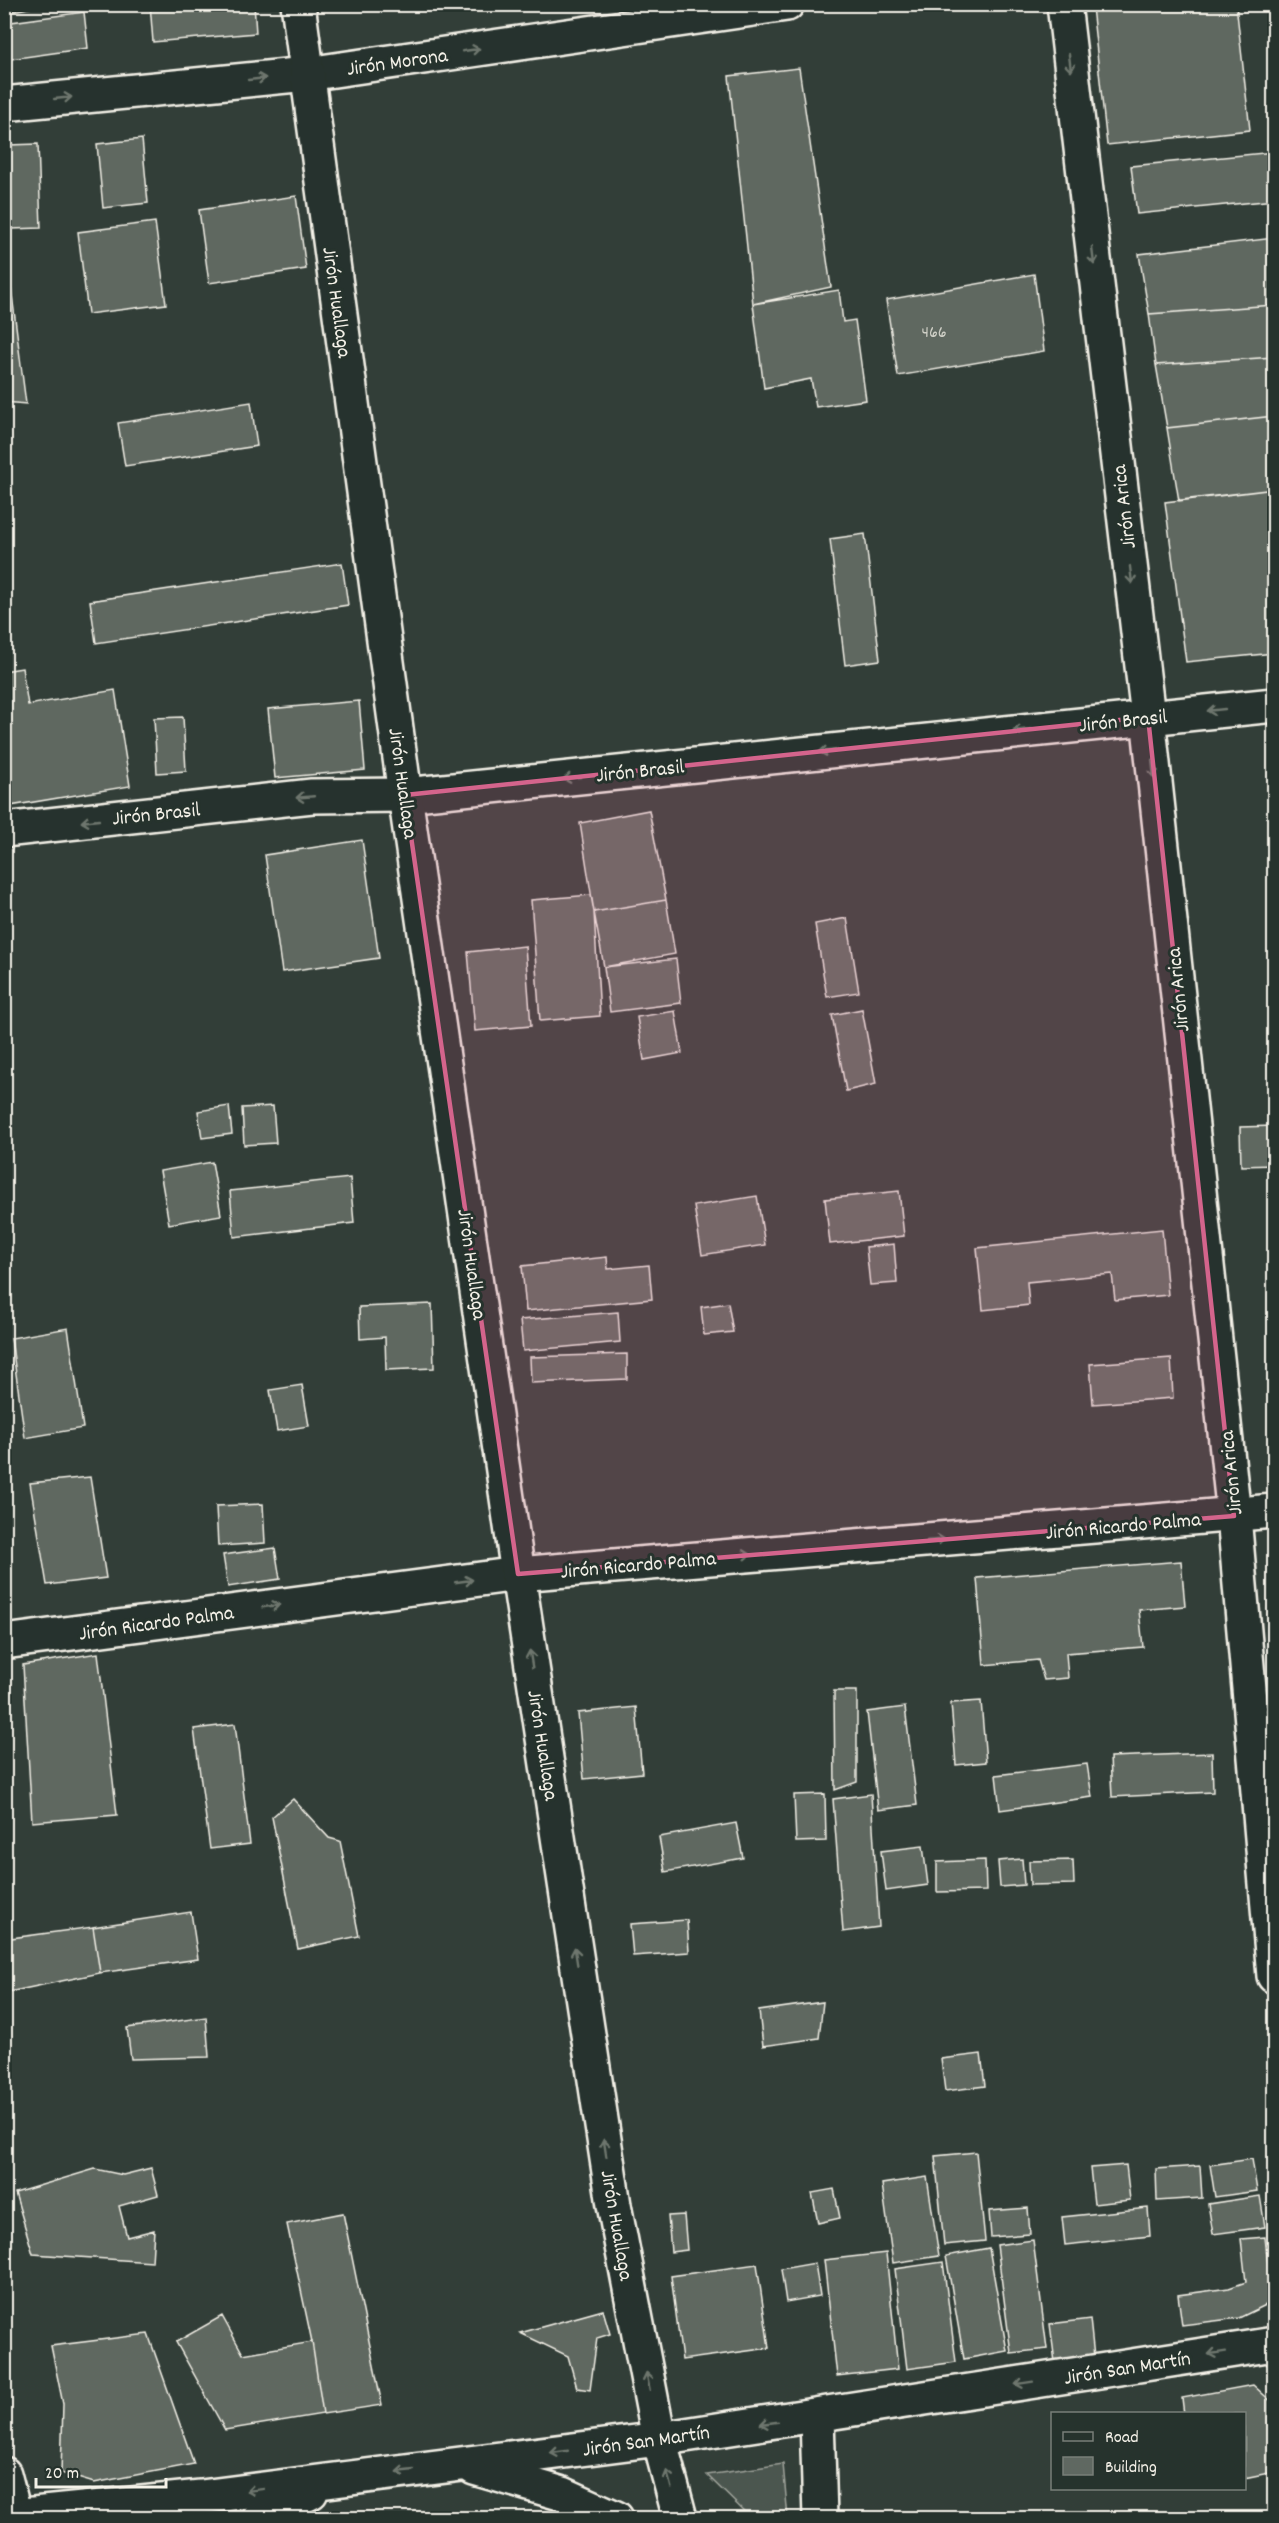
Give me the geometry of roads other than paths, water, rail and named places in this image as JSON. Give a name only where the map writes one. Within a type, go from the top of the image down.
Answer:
[{"type":"main road","name":"Jirón Huallaga","points":[[298,4],[405,795],[518,1574],[614,2205],[659,2439],[680,2518]]},
{"type":"main road","name":"Jirón Morona","points":[[4,104],[307,74],[787,4]]},
{"type":"main road","name":"Jirón Arica","points":[[1064,4],[1148,717],[1234,1516],[1275,1976]]},
{"type":"main road","name":"Jirón Brasil","points":[[4,830],[312,796],[405,795],[1275,705]]},
{"type":"main road","points":[[4,853],[313,819],[405,795]]},
{"type":"main road","name":"Jirón Ricardo Palma","points":[[4,1642],[518,1574],[1275,1511]]},
{"type":"main road","name":"Jirón San Martín","points":[[12,2517],[201,2498],[659,2439],[1275,2344]]},
{"type":"main road","points":[[817,2416],[820,2518]]},
{"type":"main road","points":[[463,2465],[563,2494],[616,2518]]},
{"type":"main road","points":[[4,2474],[12,2517]]},
{"type":"main road","points":[[260,2518],[334,2480]]}]
